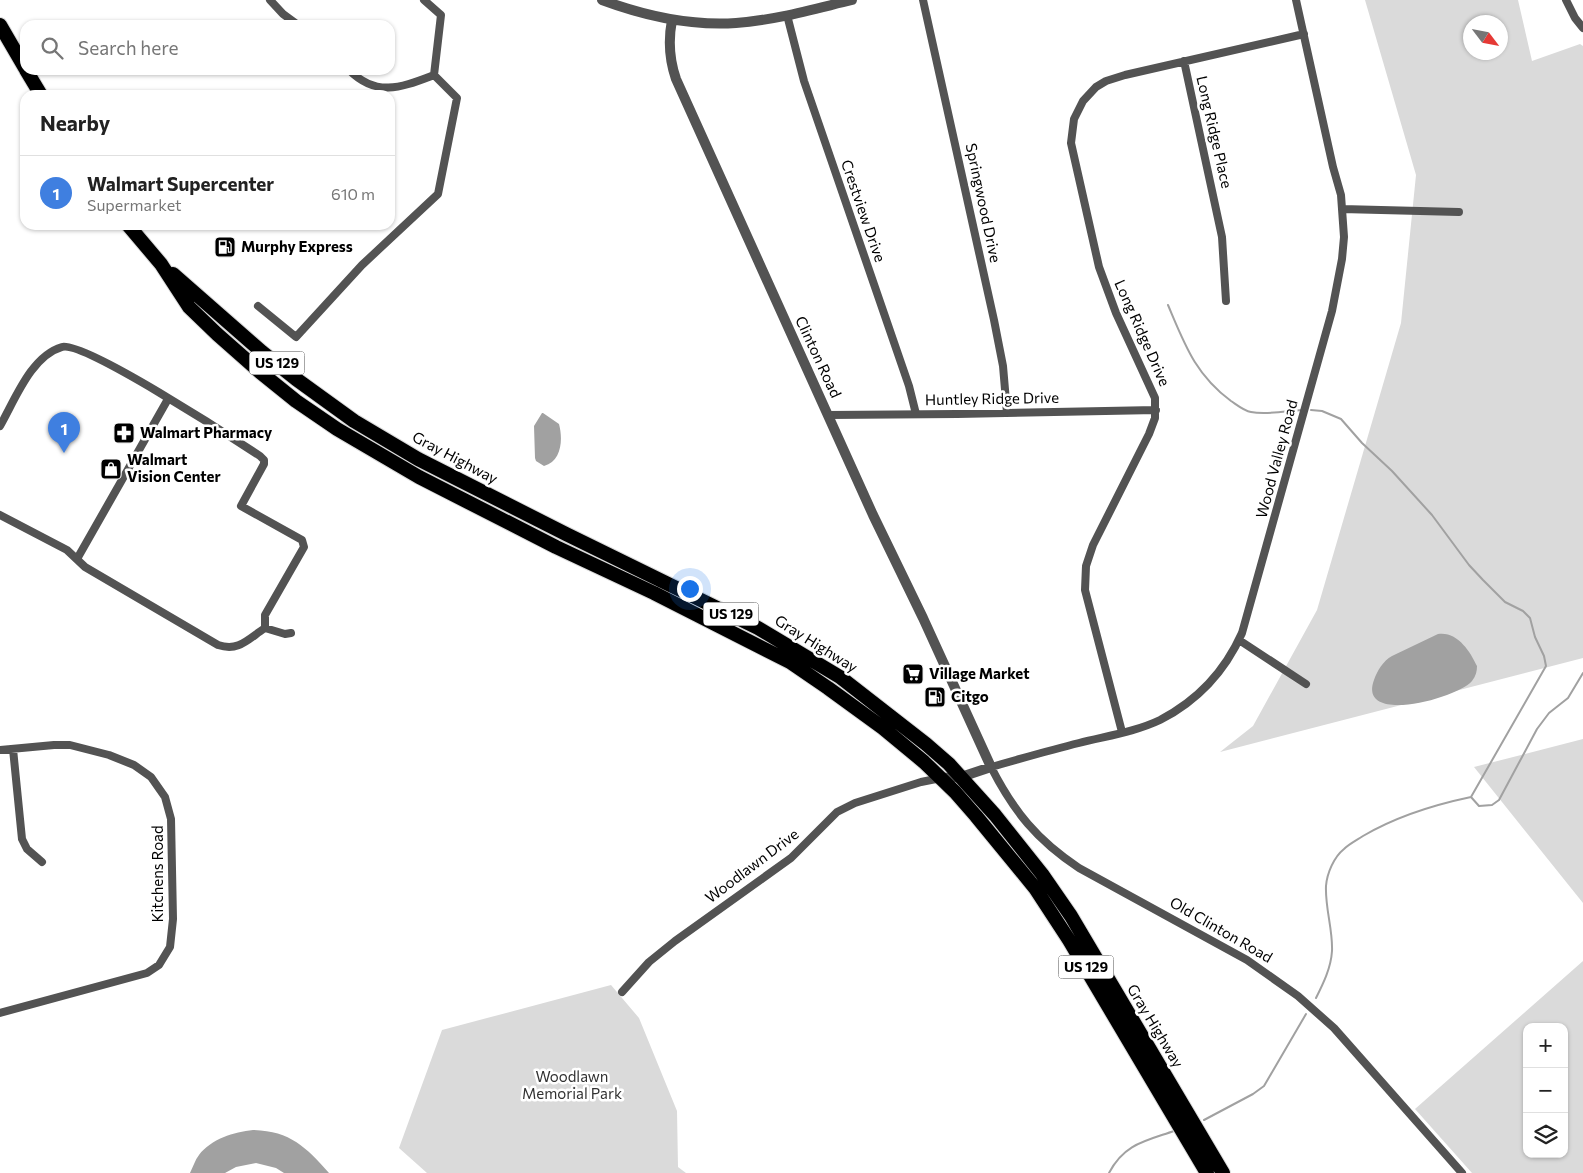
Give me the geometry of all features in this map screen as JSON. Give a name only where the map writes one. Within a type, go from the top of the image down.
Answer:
[{"type":"highway","points":[[0,25],[20,59]]},
{"type":"highway","points":[[29,75],[38,90]]},
{"type":"highway","name":"Gray Highway","points":[[132,230],[161,264],[190,307],[217,334],[296,401],[338,428],[445,490],[790,662],[883,728],[941,778],[997,840],[1035,888],[1069,940],[1207,1173]]},
{"type":"highway","name":"Gray Highway","points":[[161,264],[262,352],[354,422],[427,463],[566,534],[758,628],[840,677],[926,744],[949,764],[995,815],[1029,858],[1070,916],[1223,1173]]},
{"type":"street","points":[[270,0],[291,20]]},
{"type":"street","points":[[424,0],[441,15],[434,75]]},
{"type":"street","points":[[602,0],[631,10],[672,20],[739,23],[786,15],[852,0]]},
{"type":"street","name":"Springwood Drive","points":[[923,0],[994,320],[1003,366],[1007,413]]},
{"type":"street","name":"Wood Valley Road","points":[[991,767],[1122,732],[1159,720],[1186,705],[1207,686],[1221,670],[1239,640],[1247,619],[1332,311],[1342,259],[1344,237],[1341,195],[1333,168],[1296,0]]},
{"type":"street","points":[[1566,0],[1575,18],[1583,28]]},
{"type":"street","name":"Crestview Drive","points":[[786,15],[804,80],[909,386],[916,414]]},
{"type":"street","name":"Clinton Road","points":[[672,20],[669,36],[670,53],[676,79],[873,515],[924,618],[991,767]]},
{"type":"street","name":"Long Ridge Place","points":[[1226,300],[1222,237],[1184,61],[1304,34]]},
{"type":"street","name":"Long Ridge Drive","points":[[1122,732],[1086,590],[1086,566],[1093,545],[1150,434],[1156,410],[1156,398],[1116,313],[1099,267],[1071,143],[1071,130],[1083,101],[1096,87],[1106,81],[1125,75],[1184,61]]},
{"type":"street","points":[[355,75],[368,83],[392,88],[434,75]]},
{"type":"street","points":[[258,306],[296,337],[362,265],[438,194],[457,98],[434,75]]},
{"type":"street","points":[[1342,209],[1459,212]]},
{"type":"street","points":[[0,426],[34,366],[43,357],[62,347],[72,347],[114,366],[260,456],[264,460],[264,464],[241,506],[302,540],[304,544],[265,615],[265,628]]},
{"type":"street","points":[[77,559],[168,399]]},
{"type":"street","name":"Huntley Ridge Drive","points":[[829,415],[1156,410]]},
{"type":"street","points":[[0,515],[67,550],[85,567],[218,645],[234,647],[242,644],[265,628]]},
{"type":"street","points":[[265,628],[285,634],[291,633]]},
{"type":"street","points":[[1239,640],[1306,684]]},
{"type":"street","name":"Kitchens Road","points":[[0,750],[70,745],[110,755],[134,765],[151,777],[165,796],[172,819],[173,919],[170,947],[159,964],[147,973],[0,1012]]},
{"type":"street","points":[[13,749],[22,839],[27,849],[42,862]]},
{"type":"street","points":[[941,778],[961,777],[991,767]]},
{"type":"street","name":"Old Clinton Road","points":[[991,767],[1001,788],[1026,823],[1037,836],[1060,856],[1240,956],[1266,972],[1298,996],[1334,1028],[1462,1173]]},
{"type":"street","name":"Woodlawn Drive","points":[[622,992],[649,962],[706,918],[791,858],[838,812],[855,803],[921,782],[941,778]]},
{"type":"green space","points":[[1365,0],[1518,0],[1532,61],[1580,44],[1583,46],[1583,658],[1220,752],[1253,726],[1317,610],[1401,323],[1416,175]]},
{"type":"green space","points":[[1583,739],[1583,903],[1474,767]]},
{"type":"green space","points":[[1583,961],[1583,1173],[1472,1173],[1415,1109]]},
{"type":"green space","name":"Woodlawn Memorial Park","points":[[611,985],[639,1018],[677,1111],[678,1167],[686,1173],[427,1173],[399,1148],[442,1030]]},
{"type":"shaded area","points":[[542,413],[559,424],[561,436],[558,454],[550,463],[544,466],[536,461],[535,458],[534,426]]},
{"type":"shaded area","points":[[1438,634],[1451,636],[1467,648],[1477,666],[1476,674],[1472,681],[1463,688],[1430,700],[1394,705],[1380,702],[1373,694],[1374,680],[1383,663],[1392,656]]},
{"type":"shaded area","points":[[253,1130],[277,1133],[296,1142],[313,1155],[329,1173],[284,1173],[276,1168],[256,1163],[236,1167],[225,1173],[190,1173],[204,1149],[216,1141],[238,1132]]},
{"type":"waterway","points":[[1168,305],[1192,358],[1208,380],[1231,401],[1241,408],[1257,413],[1302,410]]},
{"type":"waterway","points":[[1311,410],[1322,411],[1341,419],[1432,515],[1469,565],[1483,580],[1505,602],[1523,611],[1530,618],[1546,666],[1471,797],[1402,817],[1363,836],[1337,856],[1329,871],[1326,886],[1332,951],[1326,976],[1316,998]]},
{"type":"waterway","points":[[1471,797],[1479,806],[1492,805],[1499,800],[1537,729],[1549,713],[1568,698],[1583,673]]},
{"type":"waterway","points":[[1204,1120],[1253,1094],[1264,1086],[1306,1014]]},
{"type":"waterway","points":[[1109,1173],[1121,1156],[1136,1145],[1174,1131]]},
{"type":"place","name":"Murphy Express","points":[[225,247]]},
{"type":"place","name":"Walmart Pharmacy","points":[[124,433]]},
{"type":"place","name":"Walmart Supercenter","points":[[64,453]]},
{"type":"place","name":"Walmart Vision Center","points":[[111,469]]},
{"type":"place","name":"Village Market","points":[[913,674]]},
{"type":"place","name":"Citgo","points":[[935,697]]}]
